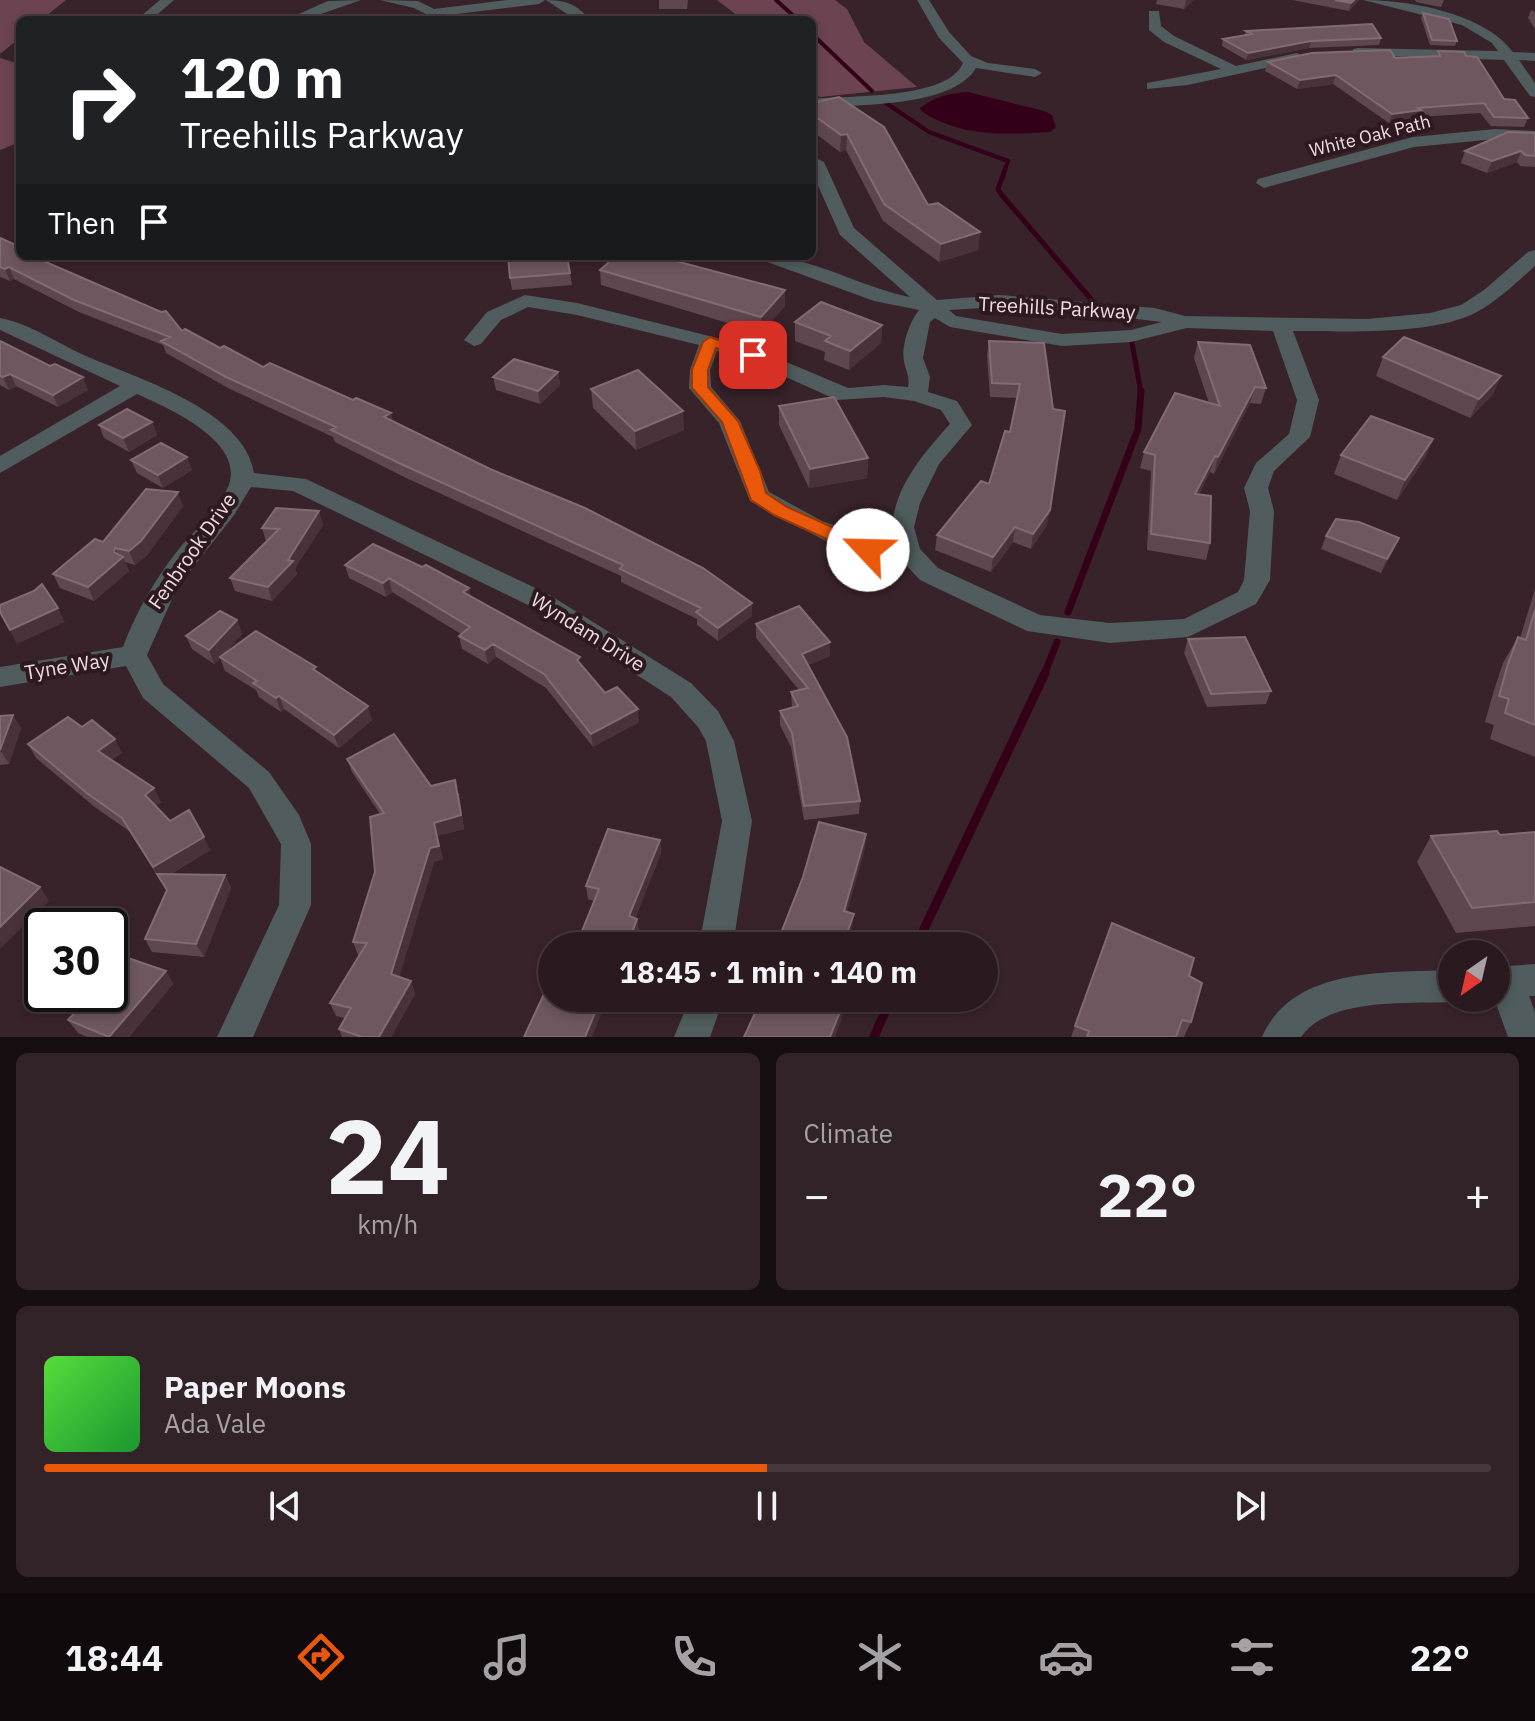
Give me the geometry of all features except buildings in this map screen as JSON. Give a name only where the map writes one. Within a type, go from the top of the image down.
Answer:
[{"type":"street","points":[[148,16],[168,0]]},
{"type":"street","points":[[302,16],[333,4],[355,0]]},
{"type":"street","points":[[386,0],[418,5],[432,13]]},
{"type":"street","points":[[420,16],[539,0]]},
{"type":"street","points":[[552,0],[579,16]]},
{"type":"street","points":[[923,0],[926,10],[941,30],[971,62],[1035,73]]},
{"type":"street","points":[[1369,0],[1466,22],[1497,40],[1535,93]]},
{"type":"street","points":[[1154,14],[1154,27],[1169,39],[1232,69]]},
{"type":"street","points":[[1337,54],[1404,51],[1535,57]]},
{"type":"street","points":[[1152,86],[1309,55]]},
{"type":"street","points":[[816,104],[926,92],[952,85],[964,75],[971,62]]},
{"type":"street","name":"White Oak Path","points":[[1264,183],[1413,142],[1495,134],[1535,136]]},
{"type":"street","points":[[1413,142],[1434,158]]},
{"type":"street","name":"Treehills Parkway","points":[[816,162],[846,231],[950,321],[1062,340],[1131,336],[1184,322]]},
{"type":"street","name":"Treehills Parkway","points":[[780,260],[881,297],[929,306],[1000,301],[1155,314],[1184,322],[1367,325],[1431,319],[1468,309],[1491,294],[1535,256]]},
{"type":"street","points":[[474,340],[494,316],[525,301],[577,309],[710,342],[753,355],[845,395],[884,391],[917,395],[949,406],[961,425],[929,461],[908,503],[902,527],[908,552],[929,574],[1036,624],[1095,631],[1188,628],[1247,598],[1257,580],[1261,554],[1262,511],[1256,488],[1264,468],[1299,437],[1308,400],[1281,325]]},
{"type":"street","points":[[917,395],[920,377],[913,358],[921,320],[928,314],[929,306]]},
{"type":"street","name":"Fenbrook Drive","points":[[0,324],[29,333],[57,350],[210,424],[237,452],[242,479],[222,514],[185,557],[149,610],[134,655]]},
{"type":"street","points":[[710,342],[700,370],[700,388],[729,421],[751,471],[758,496],[781,511],[868,550],[914,559]]},
{"type":"street","points":[[0,466],[135,386]]},
{"type":"street","name":"Wyndam Drive","points":[[242,479],[298,484],[312,490],[539,600],[681,690],[708,719],[720,741],[737,821],[718,932]]},
{"type":"street","points":[[134,655],[153,691],[259,780],[288,824],[296,844],[295,905],[235,1037]]},
{"type":"street","name":"Tyne Way","points":[[0,677],[134,655]]},
{"type":"street","points":[[1513,982],[1526,1037]]},
{"type":"street","points":[[1280,1037],[1295,1016],[1348,991],[1438,987]]},
{"type":"street","points":[[692,1037],[702,1012]]},
{"type":"shaded area","points":[[0,0],[66,0],[46,16],[16,16],[16,41],[0,54]]},
{"type":"shaded area","points":[[717,0],[835,0],[847,9],[864,42],[917,87],[816,96],[816,16],[738,16]]},
{"type":"shaded area","points":[[0,58],[16,63],[16,144],[0,150]]},
{"type":"shaded area","points":[[968,92],[1044,111],[1052,115],[1056,127],[1050,132],[983,132],[951,126],[921,111],[920,108],[937,98]]},
{"type":"waterway","points":[[776,0],[794,16]]},
{"type":"waterway","points":[[816,38],[872,91]]},
{"type":"waterway","points":[[883,101],[929,132],[1008,161],[1004,172]]},
{"type":"waterway","points":[[1005,170],[998,189],[1001,194],[1090,298]]},
{"type":"waterway","points":[[1132,343],[1141,392]]},
{"type":"waterway","points":[[1068,612],[1138,429],[1141,392]]},
{"type":"waterway","points":[[1044,675],[1057,642]]},
{"type":"waterway","points":[[923,932],[1045,673]]},
{"type":"waterway","points":[[874,1037],[885,1012]]},
{"type":"route","points":[[753,355],[710,342],[700,370],[700,388],[729,421],[751,471],[758,496],[781,511],[868,550]]}]
